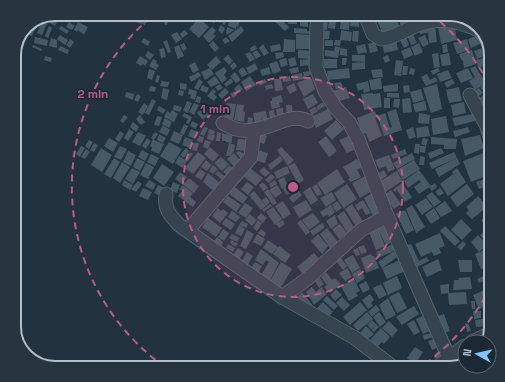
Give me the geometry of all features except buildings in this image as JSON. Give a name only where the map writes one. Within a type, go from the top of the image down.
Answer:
[{"type":"street","points":[[368,21],[373,34],[381,39],[400,34],[413,27],[436,21]]},
{"type":"street","points":[[317,25],[316,67],[325,91],[335,107],[349,122],[359,141],[387,216],[449,358]]},
{"type":"street","points":[[470,95],[484,121]]},
{"type":"street","points":[[223,123],[235,130],[254,130],[277,124],[293,117],[308,121]]},
{"type":"street","points":[[188,230],[251,157],[254,130]]},
{"type":"street","points":[[166,194],[165,204],[170,215],[179,224],[282,297],[355,338],[385,361]]},
{"type":"street","points":[[282,297],[307,279],[361,230],[387,216]]},
{"type":"street","points":[[445,361],[457,352]]}]
